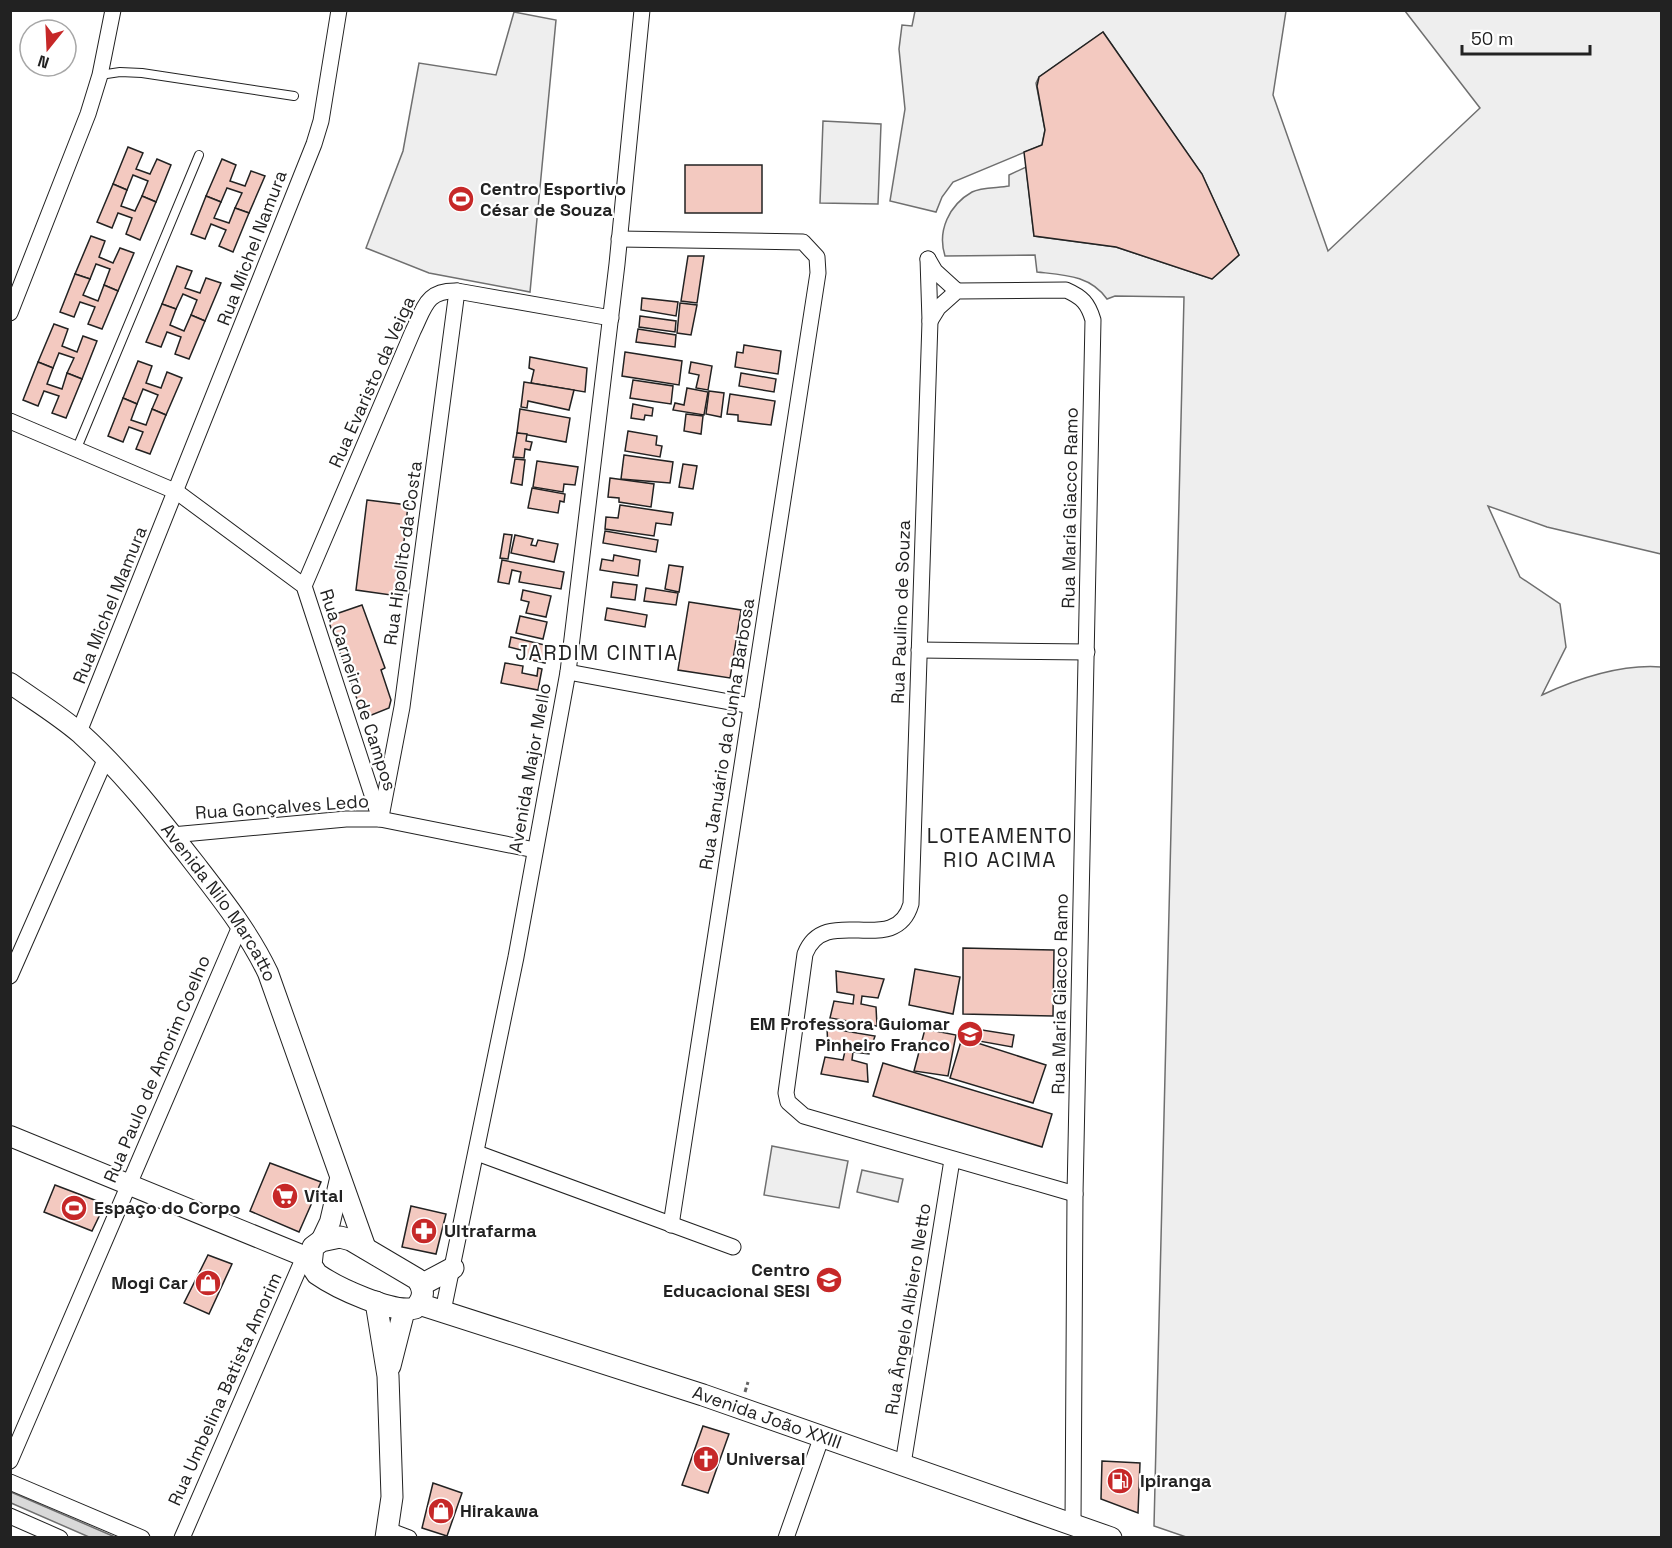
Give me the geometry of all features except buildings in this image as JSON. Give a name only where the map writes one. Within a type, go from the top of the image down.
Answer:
[{"type":"main road","name":"Avenida João XXIII","points":[[415,1300],[410,1275],[351,1239],[340,1237],[312,1252],[316,1274],[376,1302],[415,1300],[703,1395],[1109,1537]]},
{"type":"main road","points":[[388,1376],[415,1300],[453,1268]]},
{"type":"main road","points":[[376,1302],[388,1376],[392,1477],[387,1534]]},
{"type":"street","points":[[10,313],[88,114],[100,75],[113,10]]},
{"type":"street","name":"Rua Michel Namura","points":[[177,492],[314,144],[321,121],[339,10]]},
{"type":"street","name":"Avenida Major Mello","points":[[443,1311],[477,1153],[568,672],[611,318],[642,10]]},
{"type":"street","name":"Rua Januário da Cunha Barbosa","points":[[619,239],[803,242],[812,249],[817,257],[818,273],[671,1225]]},
{"type":"street","name":"Rua Paulino de Souza","points":[[952,1160],[804,1116],[788,1102],[786,1093],[805,954],[809,943],[829,930],[894,928],[905,920],[911,904],[930,321],[928,259],[935,271],[957,291]]},
{"type":"street","name":"Rua Evaristo da Veiga","points":[[304,586],[423,311],[434,295],[441,290],[457,291],[611,318]]},
{"type":"street","name":"Rua Maria Giacco Ramo","points":[[957,291],[1066,290],[1080,296],[1089,305],[1093,320],[1088,652],[1075,1194],[1073,1524]]},
{"type":"street","name":"Rua Hipolito da Costa","points":[[380,819],[402,707],[457,291]]},
{"type":"street","points":[[930,321],[938,308],[957,291]]},
{"type":"street","name":"Rua Carneiro de Campos","points":[[10,421],[177,492],[304,586],[380,819]]},
{"type":"street","name":"Rua Michel Mamura","points":[[79,732],[177,492]]},
{"type":"street","points":[[919,650],[1088,652]]},
{"type":"street","points":[[568,672],[751,706]]},
{"type":"street","name":"Avenida Nilo Marcatto","points":[[10,683],[79,732],[106,758],[172,835],[241,924],[268,973],[366,1249]]},
{"type":"street","points":[[10,976],[106,758]]},
{"type":"street","name":"Rua Gonçalves Ledo","points":[[172,835],[346,819],[380,819],[535,850]]},
{"type":"street","name":"Rua Paulo de Amorim Coelho","points":[[10,1461],[241,924]]},
{"type":"street","name":"Avenida João XXIII","points":[[10,1136],[129,1184],[312,1252]]},
{"type":"street","points":[[477,1153],[733,1247]]},
{"type":"street","points":[[952,1160],[1075,1194]]},
{"type":"street","name":"Rua Ângelo Albiero Netto","points":[[903,1464],[952,1160]]},
{"type":"street","points":[[312,1252],[330,1222],[340,1179]]},
{"type":"street","name":"Rua Umbelina Batista Amorim","points":[[182,1538],[312,1252]]},
{"type":"street","points":[[786,1538],[822,1436]]},
{"type":"street","points":[[10,1482],[142,1538]]},
{"type":"street","points":[[10,1516],[60,1538]]},
{"type":"street","points":[[387,1534],[409,1538]]},
{"type":"lane","points":[[100,75],[120,72],[142,74],[294,96]]},
{"type":"lane","points":[[77,448],[199,155]]},
{"type":"shaded area","points":[[915,11],[1286,11],[1273,95],[1328,251],[1480,108],[1405,11],[1661,11],[1661,554],[1547,527],[1488,506],[1520,577],[1560,604],[1566,647],[1542,695],[1600,673],[1631,668],[1661,667],[1661,1537],[1189,1538],[1154,1526],[1184,297],[1115,296],[1107,299],[1093,285],[1084,281],[1037,272],[1035,255],[945,256],[943,237],[951,211],[964,197],[980,189],[1009,186],[1009,175],[1026,167],[1034,236],[1116,247],[1212,279],[1239,255],[1202,174],[1103,32],[1039,77],[1036,83],[1045,130],[1042,145],[953,182],[942,197],[936,212],[890,201],[905,109],[899,49],[902,25],[912,26]]},
{"type":"shaded area","name":"Centro Esportivo César de Souza","points":[[514,12],[556,20],[530,292],[429,273],[366,248],[403,151],[419,63],[496,75]]},
{"type":"shaded area","points":[[823,121],[881,124],[878,204],[820,203]]},
{"type":"shaded area","points":[[772,1146],[848,1161],[839,1208],[764,1195]]},
{"type":"shaded area","points":[[862,1170],[903,1179],[898,1202],[857,1192]]},
{"type":"shaded area","points":[[11,1492],[115,1537],[89,1537],[11,1503]]},
{"type":"place","name":"Centro Esportivo César de Souza","points":[[461,199]]},
{"type":"place","name":"EM Professora Guiomar Pinheiro Franco","points":[[970,1034]]},
{"type":"place","name":"Vital","points":[[285,1196]]},
{"type":"place","name":"Espaço do Corpo","points":[[74,1208]]},
{"type":"place","name":"Ultrafarma","points":[[424,1231]]},
{"type":"place","name":"Centro Educacional SESI","points":[[829,1280]]},
{"type":"place","name":"Mogi Car","points":[[208,1283]]},
{"type":"place","name":"Universal","points":[[706,1459]]},
{"type":"place","name":"Ipiranga","points":[[1120,1481]]},
{"type":"place","name":"Hirakawa","points":[[441,1511]]},
{"type":"district","name":"JARDIM CINTIA","points":[[597,653]]},
{"type":"district","name":"LOTEAMENTO RIO ACIMA","points":[[1000,848]]}]
